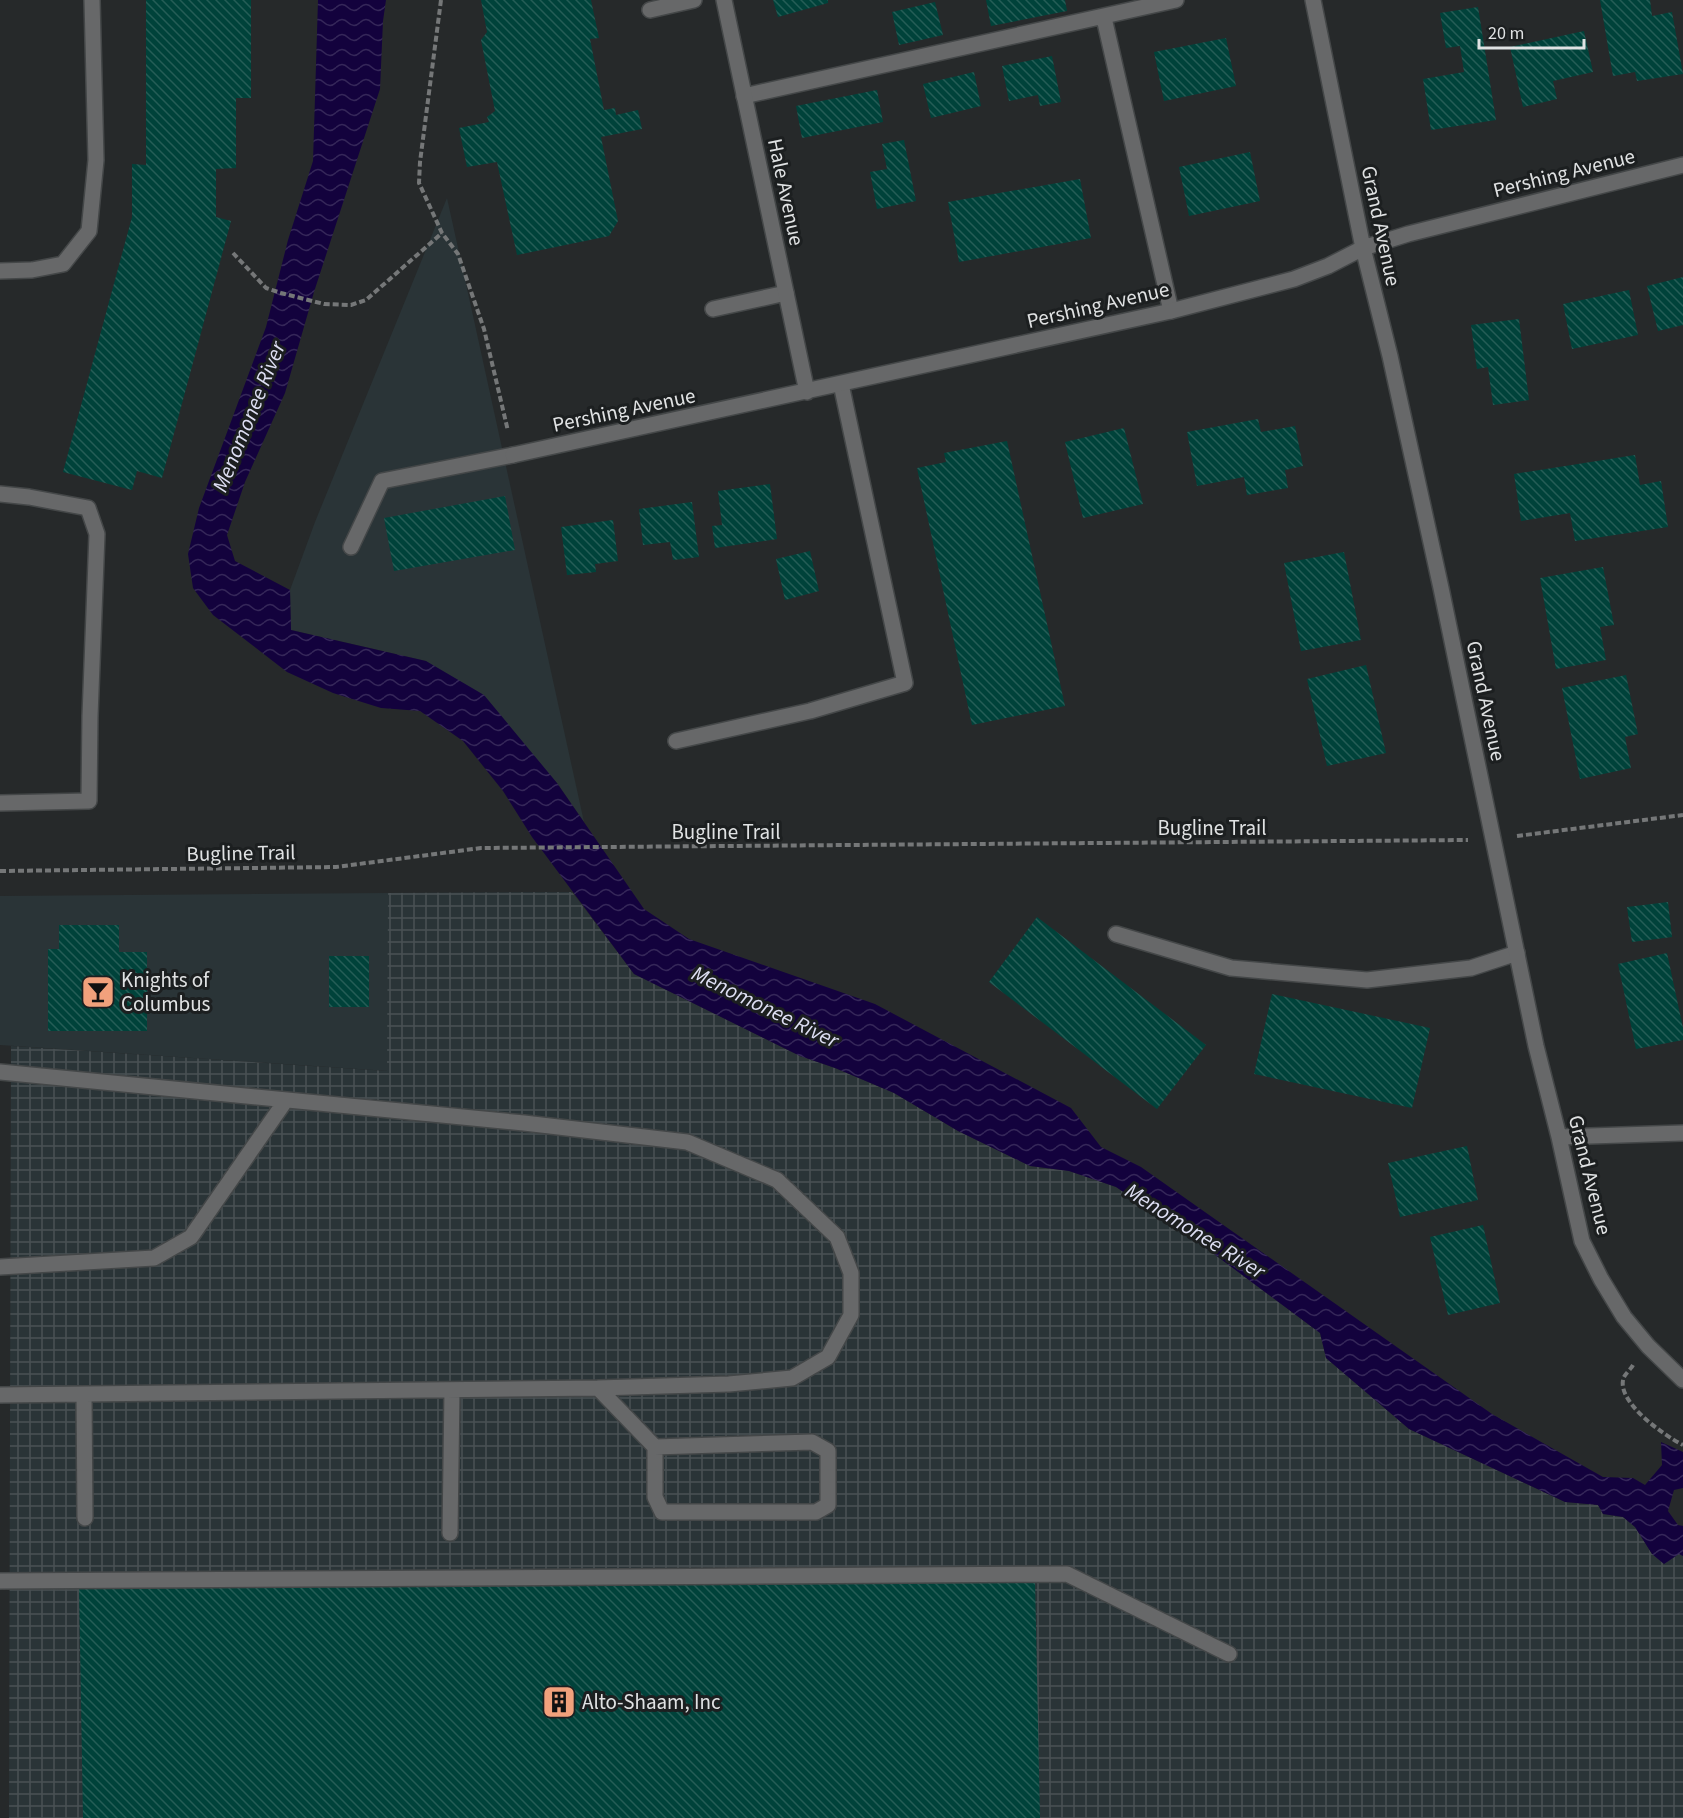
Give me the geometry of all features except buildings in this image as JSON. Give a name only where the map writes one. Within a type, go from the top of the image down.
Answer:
[{"type":"street","points":[[0,271],[32,270],[63,264],[89,231],[96,160],[92,0]]},
{"type":"street","points":[[650,10],[694,0]]},
{"type":"street","name":"Hale Avenue","points":[[724,0],[807,392]]},
{"type":"street","points":[[744,96],[1104,18],[1176,0]]},
{"type":"street","name":"Grand Avenue","points":[[1313,0],[1363,248],[1390,356],[1441,588],[1536,1046],[1582,1241],[1600,1279],[1624,1317],[1648,1346],[1683,1380]]},
{"type":"street","points":[[1104,18],[1171,311]]},
{"type":"street","name":"Pershing Avenue","points":[[351,547],[382,481],[807,392],[1171,311],[1294,279],[1328,266],[1363,248],[1408,234],[1683,165]]},
{"type":"street","points":[[712,309],[786,293]]},
{"type":"street","points":[[676,741],[810,711],[905,683],[841,384]]},
{"type":"street","points":[[0,494],[88,508],[97,534],[89,801],[0,803]]},
{"type":"street","points":[[1116,934],[1231,968],[1367,980],[1471,968],[1516,953]]},
{"type":"street","points":[[0,1072],[524,1123],[687,1142],[777,1180],[837,1237],[851,1273],[851,1315],[828,1357],[792,1378],[729,1384],[598,1388],[0,1395]]},
{"type":"street","points":[[0,1267],[154,1258],[191,1237],[286,1100]]},
{"type":"street","points":[[1559,1137],[1683,1133]]},
{"type":"street","points":[[598,1388],[655,1447],[655,1497],[662,1512],[816,1512],[828,1505],[828,1451],[812,1442],[655,1447]]},
{"type":"street","points":[[450,1533],[452,1390]]},
{"type":"street","points":[[84,1395],[85,1518]]},
{"type":"street","points":[[0,1581],[1067,1574],[1229,1654]]},
{"type":"path","points":[[441,0],[419,183],[442,233],[458,254],[484,329],[513,455]]},
{"type":"path","points":[[233,253],[266,288],[315,302],[351,304],[366,300],[442,233]]},
{"type":"path","points":[[1538,834],[1683,815]]},
{"type":"path","name":"Bugline Trail","points":[[0,871],[336,867],[481,848],[1452,841]]},
{"type":"path","points":[[1648,1346],[1624,1377],[1623,1390],[1635,1409],[1672,1440],[1683,1444]]},
{"type":"shaded area","points":[[447,198],[584,822],[557,783],[426,661],[291,630],[290,590],[315,522]]},
{"type":"shaded area","points":[[572,892],[634,974],[800,1056],[894,1093],[958,1131],[1030,1166],[1069,1171],[1116,1187],[1206,1248],[1320,1333],[1326,1358],[1409,1429],[1565,1502],[1598,1505],[1603,1514],[1623,1517],[1635,1527],[1652,1554],[1683,1556],[1683,1818],[9,1818],[11,1046],[387,1071],[388,893]]},
{"type":"shaded area","points":[[388,893],[388,1071],[0,1045],[0,896]]},
{"type":"water","name":"Menomonee River","points":[[318,0],[386,0],[380,89],[314,292],[285,393],[245,482],[227,535],[235,561],[290,590],[291,630],[426,661],[484,695],[557,783],[644,909],[689,939],[875,1004],[1071,1108],[1101,1147],[1141,1167],[1492,1414],[1603,1477],[1633,1478],[1645,1485],[1662,1465],[1661,1442],[1683,1452],[1683,1488],[1674,1490],[1668,1511],[1678,1525],[1683,1526],[1683,1556],[1679,1554],[1664,1564],[1652,1554],[1635,1527],[1623,1517],[1603,1514],[1598,1505],[1565,1502],[1409,1429],[1326,1358],[1320,1333],[1206,1248],[1116,1187],[1069,1171],[1030,1166],[958,1131],[894,1093],[800,1056],[634,974],[532,837],[503,791],[463,741],[420,711],[381,708],[333,693],[287,672],[213,615],[193,588],[188,554],[199,508],[266,327],[288,240],[313,161]]},
{"type":"place","name":"Knights of Columbus","points":[[98,992]]},
{"type":"place","name":"Alto-Shaam, Inc","points":[[559,1702]]}]
